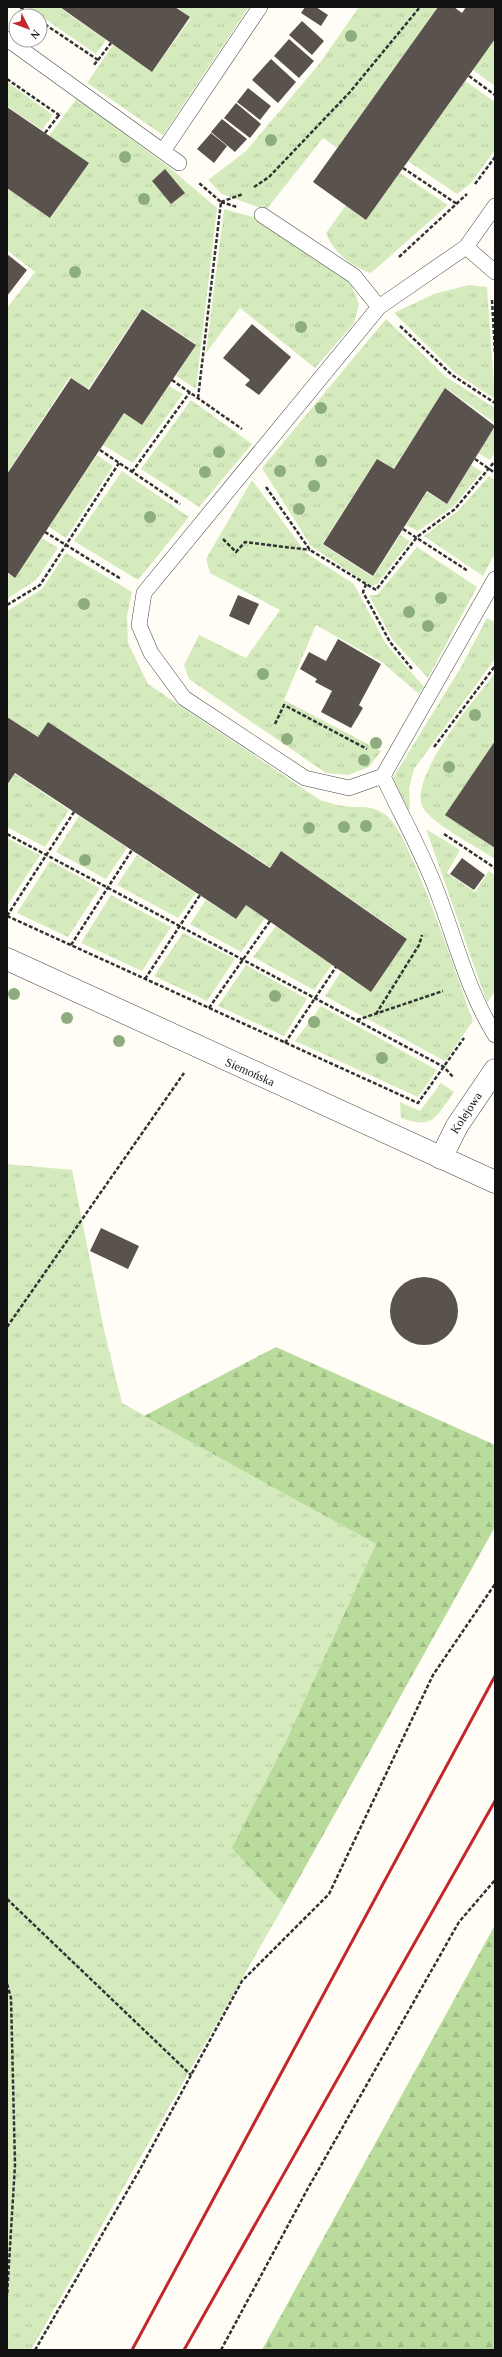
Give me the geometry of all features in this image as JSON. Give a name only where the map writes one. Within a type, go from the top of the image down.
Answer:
[{"type":"street","name":"Siemońska","points":[[7,960],[196,1048],[495,1182]]},
{"type":"street","name":"Kolejowa","points":[[440,1158],[457,1126],[495,1070]]},
{"type":"lane","points":[[163,151],[260,7]]},
{"type":"lane","points":[[7,39],[179,163]]},
{"type":"lane","points":[[493,582],[383,776],[349,788],[305,778],[184,698],[151,653],[139,625],[144,593],[379,307],[466,247],[495,206]]},
{"type":"lane","points":[[262,215],[354,276],[379,307]]},
{"type":"lane","points":[[466,247],[495,272]]},
{"type":"lane","points":[[383,776],[436,888],[468,982],[482,1014],[495,1035]]},
{"type":"path","points":[[252,188],[270,177],[350,92],[420,7]]},
{"type":"path","points":[[98,60],[111,43]]},
{"type":"path","points":[[469,76],[495,95]]},
{"type":"path","points":[[45,133],[59,115]]},
{"type":"path","points":[[474,186],[495,157]]},
{"type":"path","points":[[402,168],[457,204]]},
{"type":"path","points":[[200,183],[221,202]]},
{"type":"path","points":[[221,202],[246,192]]},
{"type":"path","points":[[363,288],[470,192]]},
{"type":"path","points":[[198,398],[221,202]]},
{"type":"path","points":[[491,296],[495,353]]},
{"type":"path","points":[[379,307],[452,375],[495,403]]},
{"type":"path","points":[[172,380],[265,446]]},
{"type":"path","points":[[132,472],[190,392]]},
{"type":"path","points":[[100,450],[203,520],[236,552],[245,542],[310,550]]},
{"type":"path","points":[[474,459],[495,473]]},
{"type":"path","points":[[248,467],[257,474],[310,550],[376,590],[417,537],[455,509],[490,469],[495,461]]},
{"type":"path","points":[[7,605],[40,585],[119,463]]},
{"type":"path","points":[[403,529],[493,582]]},
{"type":"path","points":[[45,532],[144,593]]},
{"type":"path","points":[[366,584],[363,592],[390,642],[423,682],[433,688]]},
{"type":"path","points":[[430,752],[495,666]]},
{"type":"path","points":[[262,749],[284,705],[390,762]]},
{"type":"path","points":[[74,812],[7,916],[418,1104],[482,1014]]},
{"type":"path","points":[[440,831],[495,868]]},
{"type":"path","points":[[7,834],[444,1068]]},
{"type":"path","points":[[71,945],[132,850]]},
{"type":"path","points":[[376,1014],[419,945],[436,888]]},
{"type":"path","points":[[145,979],[200,895]]},
{"type":"path","points":[[208,1008],[270,921]]},
{"type":"path","points":[[285,1043],[336,967]]},
{"type":"path","points":[[356,1020],[468,982]]},
{"type":"path","points":[[7,1327],[188,1067],[196,1048]]},
{"type":"path","points":[[35,2350],[139,2171],[242,1981],[329,1894],[433,1675],[495,1584]]},
{"type":"path","points":[[221,2350],[307,2190],[459,1922],[495,1880]]},
{"type":"path","points":[[7,1899],[191,2075]]},
{"type":"path","points":[[7,1984],[11,1998],[15,2165],[7,2296]]},
{"type":"green space","points":[[28,7],[59,7],[106,40],[96,54],[48,21],[48,8]]},
{"type":"green space","points":[[176,7],[249,7],[163,135],[87,83],[113,45],[152,72],[191,18]]},
{"type":"green space","points":[[359,7],[438,7],[337,148],[323,138],[266,210],[222,194],[208,180],[246,151],[320,63]]},
{"type":"green space","points":[[495,39],[495,86],[473,70]]},
{"type":"green space","points":[[465,81],[495,102],[495,150],[470,184],[457,194],[408,161]]},
{"type":"green space","points":[[7,82],[53,115],[42,130],[7,106]]},
{"type":"green space","points":[[77,98],[170,168],[217,208],[196,389],[176,376],[196,344],[142,308],[88,389],[70,377],[7,473],[7,308],[35,272],[7,250],[7,188],[51,218],[88,163],[49,136]]},
{"type":"green space","points":[[400,173],[448,205],[371,273],[364,271],[350,263],[338,252],[329,240],[326,233],[346,205],[366,220]]},
{"type":"green space","points":[[224,209],[261,219],[351,284],[359,304],[354,323],[315,368],[240,308],[206,353]]},
{"type":"green space","points":[[469,285],[487,287],[495,399],[454,372],[394,313],[434,294]]},
{"type":"green space","points":[[386,319],[446,377],[495,408],[495,423],[446,388],[393,469],[377,459],[322,544],[373,577],[400,535],[410,541],[377,584],[371,586],[311,546],[262,468]]},
{"type":"green space","points":[[169,386],[183,394],[133,463],[103,445],[124,413],[142,425]]},
{"type":"green space","points":[[191,400],[252,444],[199,507],[141,469]]},
{"type":"green space","points":[[495,426],[495,452],[490,460],[478,453]]},
{"type":"green space","points":[[97,455],[113,466],[66,538],[49,527]]},
{"type":"green space","points":[[471,465],[482,472],[453,507],[418,531],[406,525],[427,492],[447,504]]},
{"type":"green space","points":[[122,471],[189,517],[138,580],[74,541]]},
{"type":"green space","points":[[489,476],[495,480],[495,553],[483,576],[424,536],[458,511]]},
{"type":"green space","points":[[252,480],[306,553],[354,584],[386,644],[424,687],[419,694],[383,663],[316,625],[284,700],[381,751],[369,767],[348,775],[326,773],[189,679],[184,665],[199,635],[246,658],[280,610],[210,573],[206,559]]},
{"type":"green space","points":[[42,538],[58,548],[36,580],[7,599],[7,573],[15,578]]},
{"type":"green space","points":[[417,547],[477,587],[428,678],[392,639],[369,595],[377,595]]},
{"type":"green space","points":[[66,553],[132,592],[127,616],[128,643],[148,684],[320,800],[343,806],[365,807],[380,811],[386,815],[396,827],[408,849],[434,911],[473,1021],[445,1061],[325,996],[341,972],[371,992],[407,938],[281,851],[270,867],[48,722],[38,737],[7,717],[7,611],[42,589]]},
{"type":"green space","points":[[487,618],[495,622],[495,659],[414,769],[409,789],[410,808],[408,812],[395,792],[393,778],[461,667]]},
{"type":"green space","points":[[495,673],[495,741],[446,815],[495,848],[495,859],[445,828],[427,814],[423,808],[421,795],[425,778],[446,739]]},
{"type":"green space","points":[[15,774],[69,810],[45,847],[7,827],[7,786]]},
{"type":"green space","points":[[79,816],[127,848],[106,879],[56,852]]},
{"type":"green space","points":[[426,829],[460,850],[447,873],[475,892],[489,871],[495,875],[495,991],[487,1003]]},
{"type":"green space","points":[[7,838],[40,855],[7,906]]},
{"type":"green space","points":[[137,855],[196,893],[178,918],[117,885]]},
{"type":"green space","points":[[50,861],[100,888],[68,937],[17,913]]},
{"type":"green space","points":[[111,895],[171,927],[142,971],[81,943]]},
{"type":"green space","points":[[206,900],[236,919],[246,905],[265,918],[241,952],[190,924]]},
{"type":"green space","points":[[276,926],[332,965],[314,990],[253,957]]},
{"type":"green space","points":[[183,933],[235,959],[207,1001],[154,976]]},
{"type":"green space","points":[[246,965],[307,999],[284,1036],[218,1006]]},
{"type":"green space","points":[[321,1006],[437,1070],[418,1097],[295,1041]]},
{"type":"green space","points":[[441,1083],[454,1092],[433,1119],[428,1122],[421,1123],[401,1118],[400,1102],[420,1111]]},
{"type":"green space","points":[[7,1164],[72,1170],[104,1330],[122,1403],[376,1544],[285,1743],[233,1848],[284,1905],[31,2350],[7,2350]]},
{"type":"green space","points":[[276,1347],[495,1445],[495,1527],[284,1905],[232,1848],[285,1743],[376,1544],[144,1416]]},
{"type":"green space","points":[[495,1925],[495,2350],[262,2350]]},
{"type":"building","points":[[60,7],[175,7],[190,17],[152,72]]},
{"type":"building","points":[[305,7],[316,7],[328,15],[321,26],[301,13]]},
{"type":"building","points":[[438,7],[454,7],[462,13],[466,7],[495,7],[495,39],[366,220],[313,182]]},
{"type":"building","points":[[302,21],[324,41],[312,55],[289,35]]},
{"type":"building","points":[[289,39],[314,61],[299,78],[274,56]]},
{"type":"building","points":[[271,59],[296,82],[278,103],[252,80]]},
{"type":"building","points":[[248,88],[271,106],[260,120],[237,102]]},
{"type":"building","points":[[236,103],[261,124],[250,138],[224,118]]},
{"type":"building","points":[[7,107],[89,163],[50,218],[7,188]]},
{"type":"building","points":[[222,119],[247,139],[235,152],[211,132]]},
{"type":"building","points":[[211,133],[227,146],[214,163],[197,149]]},
{"type":"building","points":[[165,169],[185,193],[171,204],[152,181]]},
{"type":"building","points":[[7,254],[27,270],[7,296]]},
{"type":"building","points":[[142,309],[196,345],[142,425],[124,413],[15,578],[7,572],[7,474],[71,378],[89,390]]},
{"type":"building","points":[[252,324],[291,357],[259,395],[245,385],[250,380],[223,358]]},
{"type":"building","points":[[445,388],[495,426],[447,504],[427,491],[373,576],[323,544],[377,459],[394,469]]},
{"type":"building","points":[[238,595],[259,604],[249,625],[229,616]]},
{"type":"building","points":[[338,639],[381,664],[359,705],[363,708],[351,728],[321,712],[332,691],[315,682],[317,679],[300,669],[309,652],[326,661]]},
{"type":"building","points":[[7,717],[38,737],[48,722],[270,868],[281,851],[407,939],[371,992],[246,905],[236,919],[15,773],[7,785]]},
{"type":"building","points":[[495,741],[495,848],[445,815]]},
{"type":"building","points":[[462,858],[485,875],[474,890],[450,874]]},
{"type":"building","points":[[101,1228],[139,1246],[128,1269],[90,1251]]},
{"type":"building","points":[[424,1277],[437,1280],[448,1287],[455,1298],[458,1311],[455,1324],[448,1335],[437,1342],[424,1345],[411,1342],[400,1335],[393,1324],[390,1311],[393,1298],[400,1287],[411,1280]]},
{"type":"railway","points":[[132,2350],[495,1676]]},
{"type":"railway","points":[[184,2350],[495,1801]]}]
